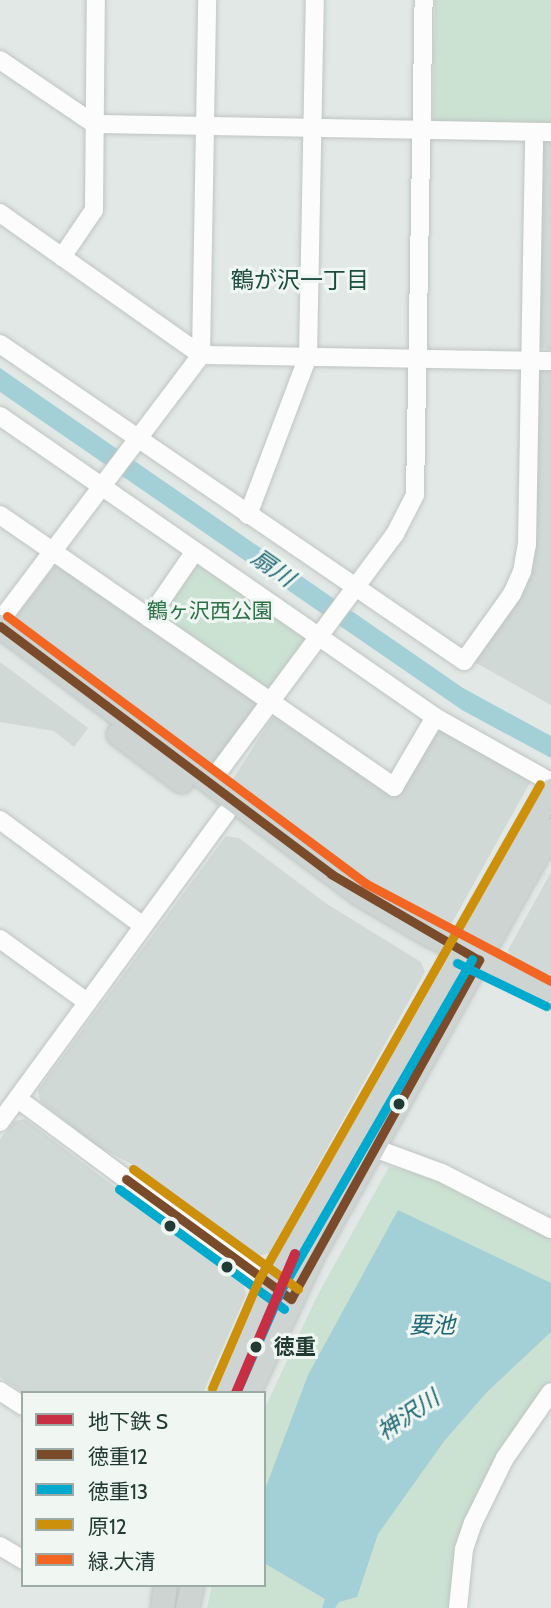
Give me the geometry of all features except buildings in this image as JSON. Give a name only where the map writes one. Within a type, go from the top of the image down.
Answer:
[{"type":"main road","points":[[0,626],[358,893],[466,962],[551,1011]]},
{"type":"main road","points":[[0,644],[226,813],[375,919],[466,962],[551,995]]},
{"type":"main road","points":[[249,1391],[291,1299],[374,1149],[551,790]]},
{"type":"main road","points":[[224,1391],[270,1286],[466,962],[551,830]]},
{"type":"main road","points":[[162,1608],[165,1587]]},
{"type":"main road","points":[[187,1608],[192,1587]]},
{"type":"street","points":[[62,257],[94,211],[96,0]]},
{"type":"street","points":[[0,621],[201,355],[207,0]]},
{"type":"street","points":[[248,515],[308,356],[315,0]]},
{"type":"street","points":[[210,783],[395,534],[415,495],[424,0]]},
{"type":"street","points":[[0,60],[94,124],[542,132],[522,572],[512,594],[464,661],[349,596],[248,515],[133,445],[0,344]]},
{"type":"street","points":[[0,213],[201,355],[551,361]]},
{"type":"street","points":[[0,416],[106,480],[195,551],[435,718],[551,782]]},
{"type":"street","points":[[0,516],[394,788],[435,718]]},
{"type":"street","points":[[149,618],[195,551]]},
{"type":"street","points":[[0,1122],[226,813]]},
{"type":"street","points":[[0,820],[143,926]]},
{"type":"street","points":[[3,948],[87,1002]]},
{"type":"street","points":[[18,1099],[291,1299]]},
{"type":"street","points":[[374,1149],[442,1173],[551,1228]]},
{"type":"street","points":[[0,1391],[21,1405]]},
{"type":"street","points":[[458,1608],[464,1549],[473,1523],[511,1448],[551,1392]]},
{"type":"street","points":[[0,1546],[21,1559]]},
{"type":"shaded area","points":[[544,139],[551,139],[551,350],[536,346],[540,143]]},
{"type":"shaded area","points":[[545,368],[551,368],[551,705],[471,660],[516,595],[535,376]]},
{"type":"shaded area","points":[[61,565],[257,699],[259,708],[216,765],[208,766],[17,622],[16,616],[54,567]]},
{"type":"shaded area","points":[[0,662],[88,728],[74,747],[54,731],[0,722]]},
{"type":"shaded area","points":[[279,717],[395,797],[434,730],[440,729],[532,779],[452,923],[441,926],[397,901],[231,782],[272,718]]},
{"type":"shaded area","points":[[226,836],[239,838],[327,904],[421,962],[425,972],[269,1253],[256,1257],[137,1167],[95,1145],[40,1101],[38,1090]]},
{"type":"shaded area","points":[[551,872],[551,979],[512,960],[508,950]]},
{"type":"shaded area","points":[[25,1119],[243,1284],[246,1295],[204,1391],[21,1391],[0,1377],[0,1139],[15,1121]]},
{"type":"green space","points":[[435,0],[551,0],[551,126],[438,124],[433,118]]},
{"type":"green space","name":"鶴ヶ沢西公園","points":[[200,562],[305,636],[305,642],[271,690],[264,691],[160,619],[159,612],[193,563]]},
{"type":"green space","name":"要池","points":[[389,1167],[429,1175],[551,1235],[551,1382],[523,1416],[477,1499],[452,1608],[207,1608],[212,1587],[266,1587],[266,1406],[317,1296]]},
{"type":"water","name":"扇川","points":[[0,368],[463,688],[551,736],[551,758],[462,710],[0,392]]},
{"type":"water","name":"要池","points":[[398,1210],[551,1283],[551,1332],[487,1392],[445,1440],[378,1534],[357,1597],[339,1602],[335,1608],[322,1608],[325,1599],[266,1564],[266,1487],[308,1375]]},
{"type":"metro line","name":"S","points":[[237,1391],[295,1254]]},
{"type":"transit line","name":"緑.大清","points":[[7,616],[365,883],[551,981]]},
{"type":"transit line","name":"徳重12","points":[[0,626],[331,874],[479,960]]},
{"type":"transit line","name":"原12","points":[[212,1388],[259,1279],[540,784]]},
{"type":"transit line","name":"徳重13","points":[[237,1391],[281,1290],[472,959]]},
{"type":"transit line","name":"徳重12","points":[[291,1299],[479,960]]},
{"type":"transit line","name":"徳重13","points":[[457,963],[546,1006]]},
{"type":"transit line","name":"原12","points":[[133,1169],[298,1289]]},
{"type":"transit line","name":"徳重12","points":[[126,1179],[291,1299]]},
{"type":"transit line","name":"徳重13","points":[[119,1189],[284,1309]]},
{"type":"place","name":"徳重","points":[[256,1347]]},
{"type":"district","name":"鶴が沢一丁目","points":[[300,280]]},
{"type":"water label","name":"神沢川","points":[[408,1415]]}]
